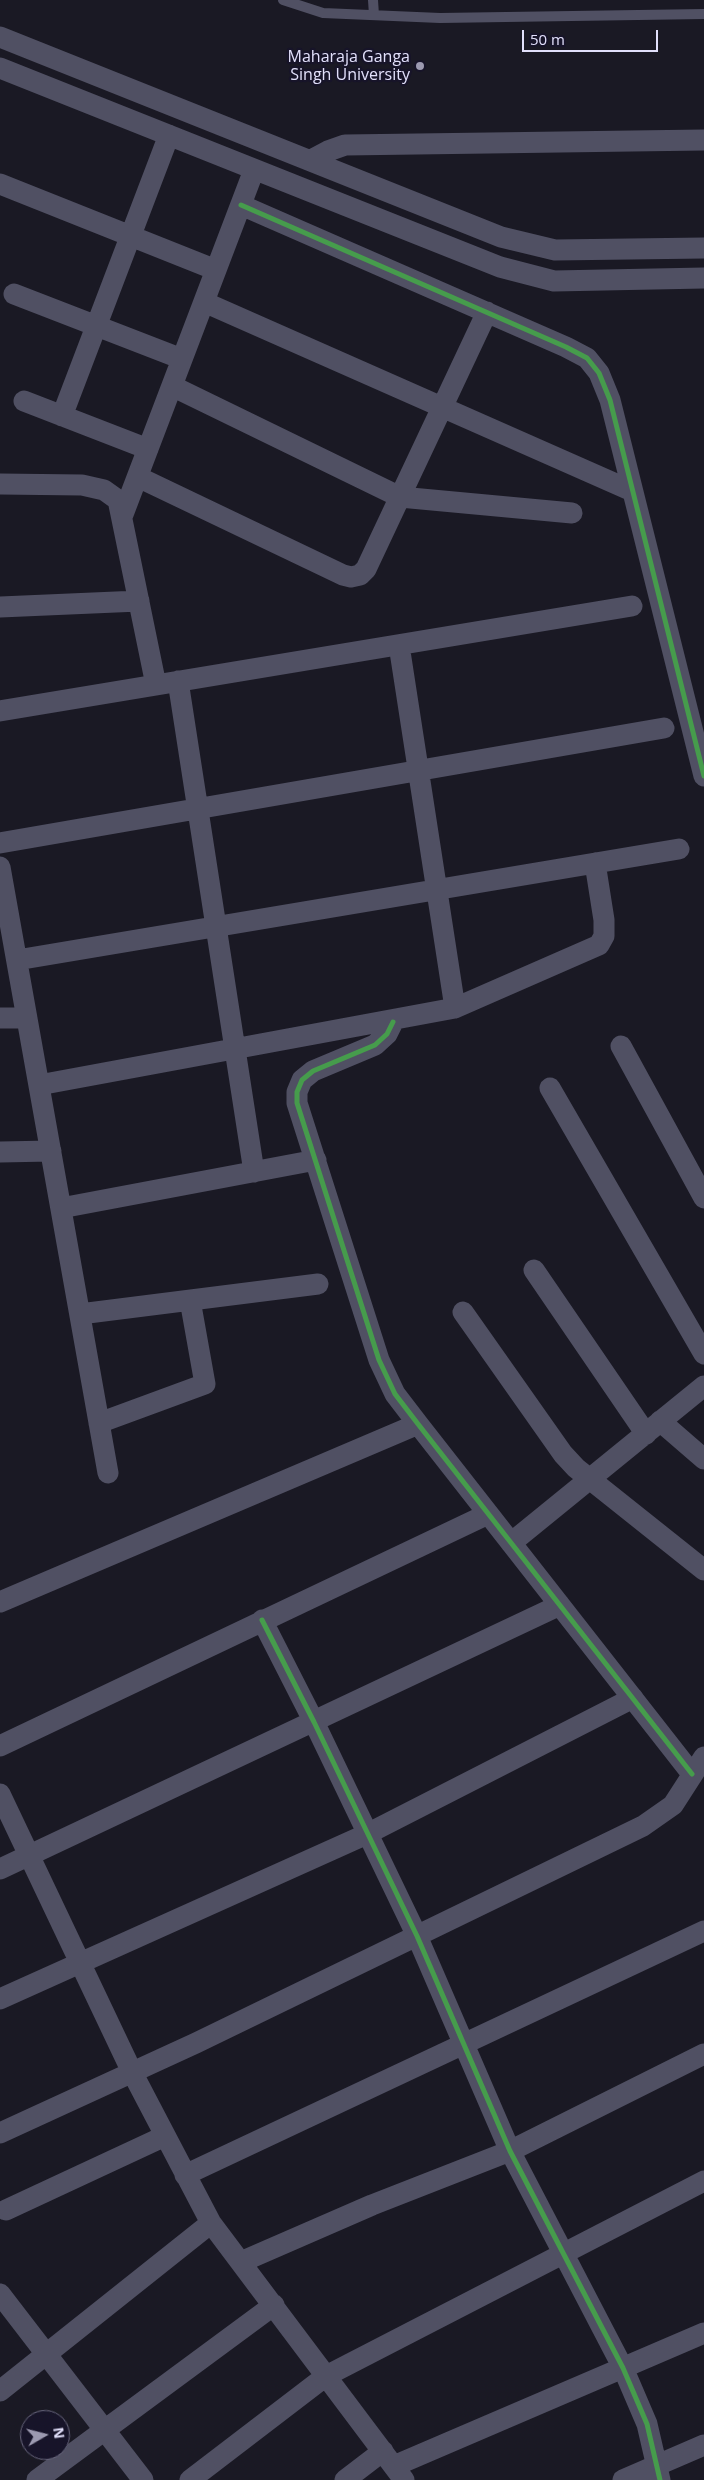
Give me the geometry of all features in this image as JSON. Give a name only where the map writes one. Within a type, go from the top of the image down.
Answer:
[{"type":"street","points":[[0,37],[500,237],[555,250],[704,248]]},
{"type":"street","points":[[0,68],[500,267],[528,276],[554,281],[704,278]]},
{"type":"street","points":[[62,416],[169,135]]},
{"type":"street","points":[[311,160],[345,145],[704,140]]},
{"type":"street","points":[[122,517],[254,170]]},
{"type":"street","points":[[0,184],[216,270]]},
{"type":"street","points":[[241,205],[487,312],[587,358],[599,374],[610,400],[704,776]]},
{"type":"street","points":[[14,294],[182,359]]},
{"type":"street","points":[[204,302],[632,491]]},
{"type":"street","points":[[138,477],[351,577],[360,575],[366,569],[487,312]]},
{"type":"street","points":[[172,386],[400,497],[572,513]]},
{"type":"street","points":[[24,401],[148,449]]},
{"type":"street","points":[[0,484],[82,485],[104,490],[118,500],[156,685]]},
{"type":"street","points":[[0,607],[139,601]]},
{"type":"street","points":[[0,711],[632,606]]},
{"type":"street","points":[[399,644],[455,1008]]},
{"type":"street","points":[[178,681],[254,1172]]},
{"type":"street","points":[[0,842],[664,728]]},
{"type":"street","points":[[16,960],[679,848]]},
{"type":"street","points":[[39,1085],[393,1022],[455,1008],[599,945],[604,936],[604,920],[595,863]]},
{"type":"street","points":[[1,877],[108,1473]]},
{"type":"street","points":[[0,1018],[27,1018]]},
{"type":"street","points":[[393,1022],[387,1034],[375,1045],[312,1071],[302,1080],[297,1092],[298,1103],[379,1360],[395,1394],[692,1774]]},
{"type":"street","points":[[621,1046],[704,1198]]},
{"type":"street","points":[[550,1088],[704,1354]]},
{"type":"street","points":[[0,1152],[51,1152]]},
{"type":"street","points":[[61,1208],[316,1160]]},
{"type":"street","points":[[534,1270],[653,1428],[704,1459]]},
{"type":"street","points":[[80,1314],[318,1284]]},
{"type":"street","points":[[99,1422],[205,1384],[190,1300]]},
{"type":"street","points":[[463,1312],[563,1454],[590,1480],[704,1570]]},
{"type":"street","points":[[511,1543],[704,1386]]},
{"type":"street","points":[[0,1602],[418,1424]]},
{"type":"street","points":[[0,1746],[488,1514]]},
{"type":"street","points":[[0,1869],[560,1605]]},
{"type":"street","points":[[262,1620],[314,1722],[417,1936],[510,2150],[623,2368],[647,2424],[659,2473]]},
{"type":"street","points":[[0,1999],[367,1834],[633,1698]]},
{"type":"street","points":[[0,2133],[417,1936],[643,1826],[673,1804],[704,1757]]},
{"type":"street","points":[[0,1794],[132,2072],[210,2223],[274,2305],[394,2466]]},
{"type":"street","points":[[185,2176],[704,1931]]},
{"type":"street","points":[[241,2262],[510,2150],[704,2054]]},
{"type":"street","points":[[6,2210],[165,2136]]},
{"type":"street","points":[[190,2480],[326,2376],[704,2181]]},
{"type":"street","points":[[0,2391],[210,2223]]},
{"type":"street","points":[[0,2294],[144,2480]]},
{"type":"street","points":[[37,2480],[274,2305]]},
{"type":"street","points":[[345,2480],[394,2466],[704,2333]]},
{"type":"street","points":[[623,2480],[659,2473],[704,2445]]},
{"type":"lane","points":[[282,0],[323,13],[440,18],[704,14]]},
{"type":"lane","points":[[373,0],[374,15]]},
{"type":"cycle path","points":[[241,205],[566,347],[587,358],[599,373],[610,400],[704,776]]},
{"type":"cycle path","points":[[393,1022],[387,1034],[375,1045],[313,1071],[302,1080],[297,1092],[297,1103],[379,1360],[395,1394],[692,1774]]},
{"type":"cycle path","points":[[262,1620],[314,1722],[417,1936],[510,2151],[623,2368],[647,2424],[660,2480]]},
{"type":"place","name":"Maharaja Ganga Singh University","points":[[420,66]]}]
